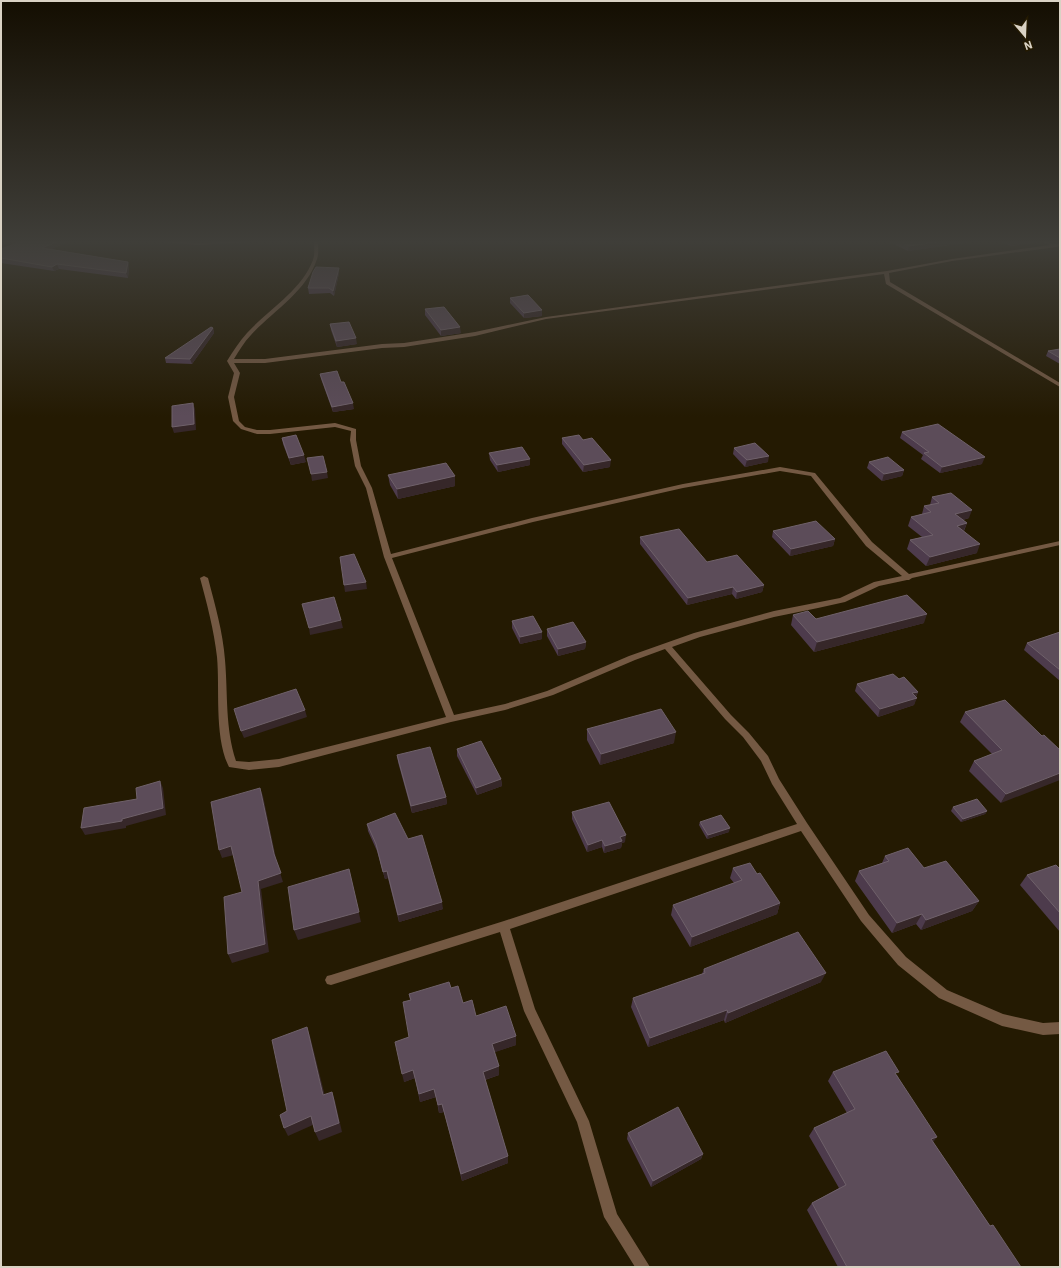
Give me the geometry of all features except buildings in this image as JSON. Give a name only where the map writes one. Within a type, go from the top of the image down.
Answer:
[{"type":"street","points":[[230,361],[236,350],[257,324],[286,299]]},
{"type":"street","points":[[230,361],[265,361],[382,346],[404,345],[474,334],[546,318],[686,299]]},
{"type":"street","points":[[915,299],[1060,385]]},
{"type":"street","points":[[230,361],[237,373],[232,390],[232,403],[236,421],[243,428],[257,432],[270,432],[335,425],[354,430],[353,440],[358,466],[369,488],[388,557],[451,719]]},
{"type":"street","points":[[388,557],[532,520],[682,486],[780,470],[812,474],[869,544],[909,578]]},
{"type":"street","points":[[204,578],[221,658],[222,722],[229,755],[232,764],[249,766],[279,763],[451,719],[505,707],[550,693],[632,658],[667,647],[696,635],[774,614],[842,600],[877,584],[1060,543]]},
{"type":"street","points":[[667,647],[728,717],[746,735],[765,759],[775,781],[803,826],[865,918],[902,961],[943,994],[1002,1020],[1043,1029],[1060,1028]]},
{"type":"street","points":[[331,980],[504,926],[803,826]]},
{"type":"street","points":[[504,926],[530,1011],[582,1121],[611,1217],[643,1267]]}]
